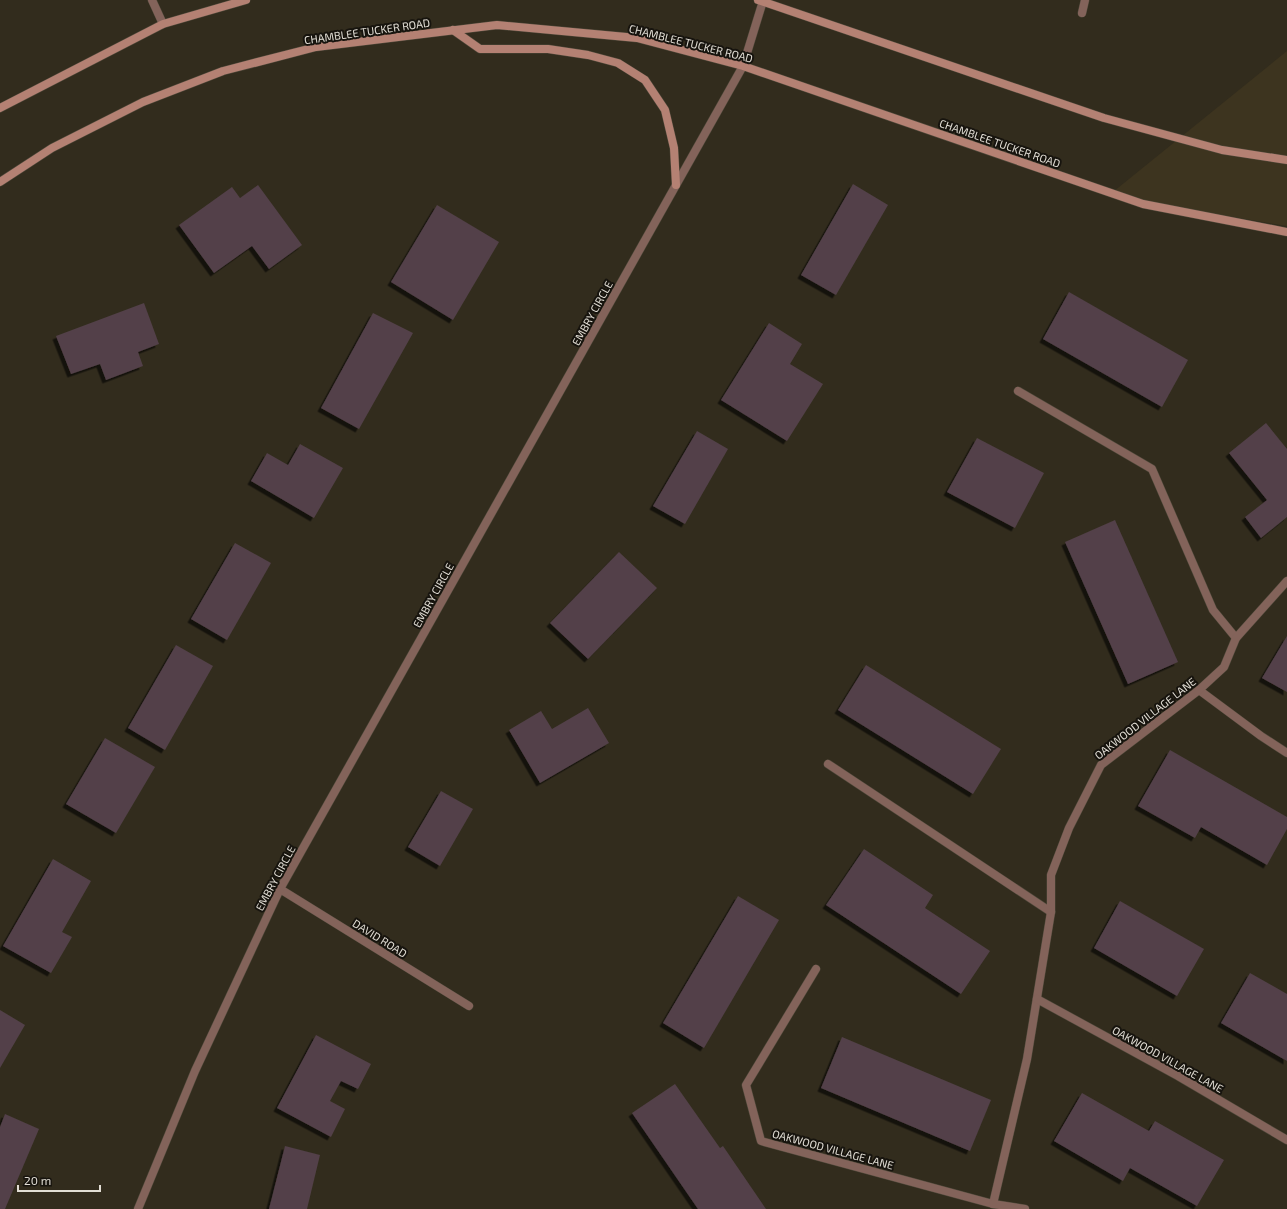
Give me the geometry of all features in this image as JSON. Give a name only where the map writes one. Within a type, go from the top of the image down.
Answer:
[{"type":"main road","points":[[0,108],[163,24],[246,0]]},
{"type":"main road","points":[[760,0],[1104,118],[1222,150],[1287,160]]},
{"type":"main road","name":"CHAMBLEE TUCKER ROAD","points":[[0,182],[52,148],[143,102],[223,71],[316,46],[497,25],[636,38],[743,66],[1143,204],[1287,232]]},
{"type":"main road","points":[[453,30],[480,49],[548,49],[588,55],[618,63],[645,80],[665,110],[674,148],[676,185]]},
{"type":"street","points":[[152,0],[163,24]]},
{"type":"street","name":"EMBRY CIRCLE","points":[[138,1209],[195,1071],[280,889],[743,66],[760,0]]},
{"type":"street","points":[[1082,13],[1085,0]]},
{"type":"street","points":[[1018,391],[1152,469],[1213,610],[1236,638]]},
{"type":"street","name":"OAKWOOD VILLAGE LANE","points":[[993,1204],[1027,1059],[1051,912],[1051,875],[1069,828],[1101,765],[1199,690],[1224,667],[1236,638],[1287,581]]},
{"type":"street","points":[[1199,690],[1287,754]]},
{"type":"street","points":[[828,764],[1051,912]]},
{"type":"street","name":"DAVID ROAD","points":[[280,889],[468,1006]]},
{"type":"street","name":"OAKWOOD VILLAGE LANE","points":[[816,970],[746,1085],[761,1141],[993,1204],[1024,1209]]},
{"type":"street","name":"OAKWOOD VILLAGE LANE","points":[[1037,999],[1178,1076],[1287,1140]]},
{"type":"shaded area","points":[[1287,51],[1287,226],[1108,196]]},
{"type":"building","points":[[853,184],[888,205],[836,295],[801,275]]},
{"type":"building","points":[[258,185],[302,245],[269,269],[252,246],[214,273],[179,225],[232,187],[240,198]]},
{"type":"building","points":[[437,205],[499,242],[453,320],[391,282]]},
{"type":"building","points":[[1069,292],[1188,360],[1162,407],[1043,339]]},
{"type":"building","points":[[144,303],[159,344],[138,352],[143,366],[106,380],[100,364],[71,374],[56,336]]},
{"type":"building","points":[[373,313],[413,333],[359,429],[321,408]]},
{"type":"building","points":[[769,323],[802,344],[790,364],[823,384],[787,441],[721,400]]},
{"type":"building","points":[[1266,423],[1287,449],[1287,517],[1261,538],[1245,517],[1267,500],[1229,453]]},
{"type":"building","points":[[697,431],[728,449],[685,524],[653,506]]},
{"type":"building","points":[[977,438],[1044,473],[1015,528],[947,492]]},
{"type":"building","points":[[300,444],[343,468],[314,518],[251,481],[267,453],[288,465]]},
{"type":"building","points":[[1115,520],[1178,662],[1128,684],[1065,542]]},
{"type":"building","points":[[235,543],[271,563],[227,640],[191,619]]},
{"type":"building","points":[[619,552],[657,588],[588,659],[550,623]]},
{"type":"building","points":[[1287,636],[1287,692],[1262,678]]},
{"type":"building","points":[[176,645],[213,666],[165,750],[128,728]]},
{"type":"building","points":[[866,665],[1001,749],[973,794],[838,710]]},
{"type":"building","points":[[588,708],[609,743],[540,783],[509,730],[541,711],[552,729]]},
{"type":"building","points":[[105,738],[155,767],[116,833],[66,804]]},
{"type":"building","points":[[1170,750],[1287,817],[1287,829],[1267,865],[1201,827],[1195,838],[1138,806]]},
{"type":"building","points":[[441,791],[473,809],[440,866],[408,847]]},
{"type":"building","points":[[864,849],[933,895],[925,908],[990,951],[961,994],[826,905]]},
{"type":"building","points":[[53,859],[91,881],[62,932],[72,937],[51,973],[3,946]]},
{"type":"building","points":[[738,896],[779,920],[704,1048],[663,1023]]},
{"type":"building","points":[[1120,901],[1204,949],[1177,996],[1094,948]]},
{"type":"building","points":[[1250,973],[1287,994],[1287,1061],[1221,1023]]},
{"type":"building","points":[[0,1010],[25,1025],[0,1068]]},
{"type":"building","points":[[316,1035],[371,1064],[358,1089],[341,1081],[330,1101],[345,1109],[331,1137],[277,1108]]},
{"type":"building","points":[[842,1037],[991,1100],[970,1151],[821,1088]]},
{"type":"building","points":[[675,1084],[720,1148],[723,1146],[766,1209],[698,1209],[632,1113]]},
{"type":"building","points":[[1082,1093],[1149,1131],[1155,1121],[1224,1160],[1197,1206],[1130,1168],[1123,1181],[1054,1141]]},
{"type":"building","points":[[5,1114],[39,1129],[5,1209],[0,1209],[0,1127]]},
{"type":"building","points":[[285,1146],[320,1155],[307,1209],[269,1209]]}]
